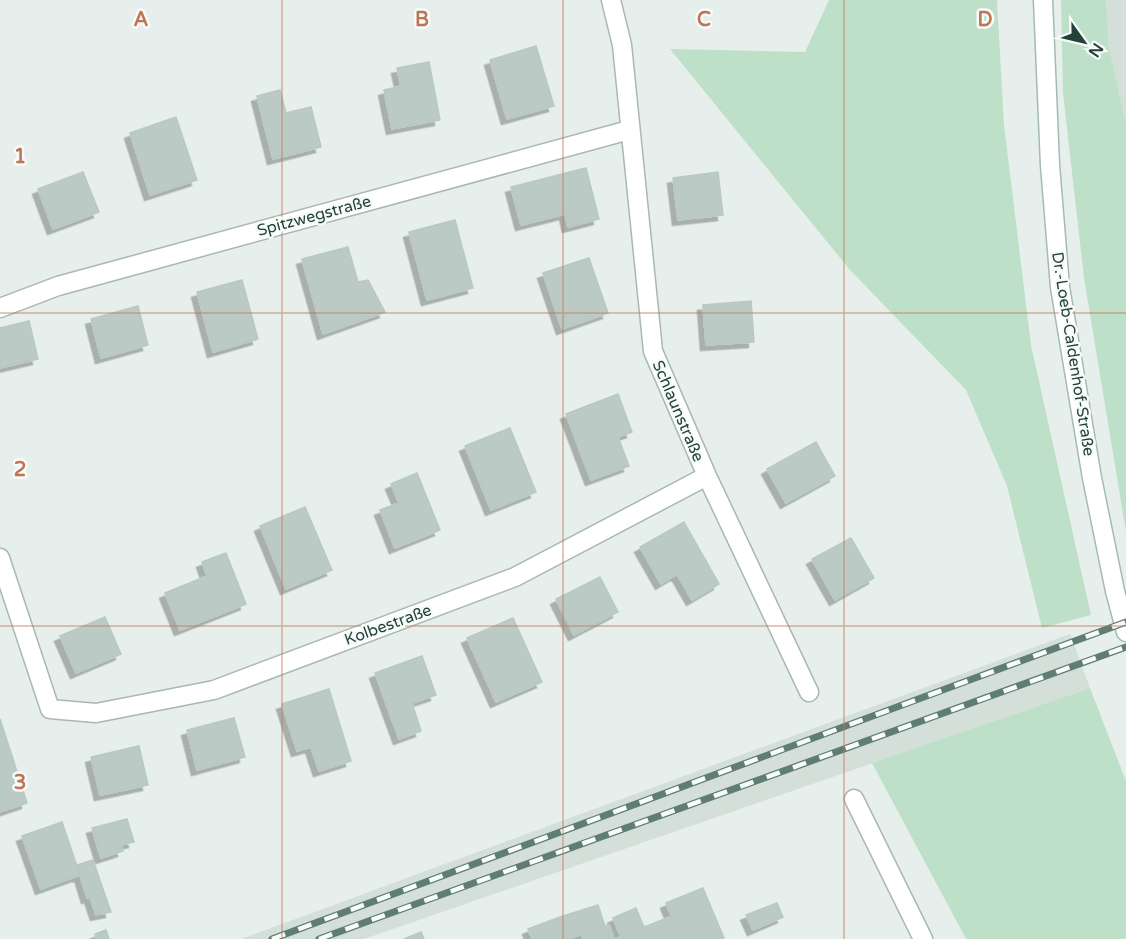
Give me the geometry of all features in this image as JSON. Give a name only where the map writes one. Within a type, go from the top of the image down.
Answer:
[{"type":"street","name":"Schlaunstraße","points":[[611,0],[622,45],[653,351],[706,476],[809,693]]},
{"type":"street","name":"Dr.-Loeb-Caldenhof-Straße","points":[[1043,0],[1050,165],[1060,287],[1092,478],[1115,591],[1126,632]]},
{"type":"street","name":"Spitzwegstraße","points":[[0,308],[58,286],[630,130]]},
{"type":"street","name":"Kolbestraße","points":[[0,558],[50,709],[96,713],[214,690],[515,577],[706,476]]},
{"type":"street","points":[[854,799],[923,939]]},
{"type":"shaded area","points":[[1106,0],[1126,0],[1126,124],[1109,47]]},
{"type":"shaded area","points":[[1070,634],[1090,688],[364,939],[241,939]]},
{"type":"green space","points":[[829,0],[997,0],[1004,125],[1031,345],[1091,615],[1042,628],[1007,486],[966,390],[850,270],[670,49],[805,52]]},
{"type":"green space","points":[[1061,0],[1106,0],[1109,47],[1126,124],[1126,532],[1084,278],[1063,93]]},
{"type":"green space","points":[[1090,688],[1126,781],[1126,939],[966,939],[872,763]]},
{"type":"building","points":[[536,46],[554,106],[507,119],[490,60]]},
{"type":"building","points":[[429,62],[440,120],[392,129],[384,90],[401,86],[397,68]]},
{"type":"building","points":[[280,90],[286,113],[311,107],[321,147],[273,159],[257,96]]},
{"type":"building","points":[[176,117],[197,180],[150,195],[130,133]]},
{"type":"building","points":[[586,168],[599,219],[568,227],[565,214],[521,225],[511,187]]},
{"type":"building","points":[[83,172],[99,212],[53,229],[38,189]]},
{"type":"building","points":[[718,172],[723,215],[678,220],[673,178]]},
{"type":"building","points":[[455,220],[473,288],[427,300],[409,232]]},
{"type":"building","points":[[348,247],[358,282],[368,280],[385,312],[323,334],[302,259]]},
{"type":"building","points":[[589,258],[608,313],[562,329],[543,273]]},
{"type":"building","points":[[242,280],[258,339],[213,352],[197,292]]},
{"type":"building","points":[[751,301],[754,342],[706,345],[703,305]]},
{"type":"building","points":[[138,306],[148,345],[101,358],[91,319]]},
{"type":"building","points":[[29,321],[38,359],[0,368],[0,328]]},
{"type":"building","points":[[618,394],[632,432],[618,437],[629,466],[591,480],[566,414]]},
{"type":"building","points":[[510,428],[536,492],[491,510],[465,446]]},
{"type":"building","points":[[816,442],[835,476],[786,503],[767,469]]},
{"type":"building","points":[[417,473],[440,530],[395,548],[380,510],[399,503],[391,484]]},
{"type":"building","points":[[305,507],[332,570],[286,589],[260,526]]},
{"type":"building","points":[[684,522],[719,584],[692,600],[677,574],[661,584],[640,547]]},
{"type":"building","points":[[851,538],[874,578],[835,600],[812,559]]},
{"type":"building","points":[[226,553],[246,604],[180,630],[165,593],[207,576],[202,562]]},
{"type":"building","points":[[600,577],[618,612],[574,635],[556,599]]},
{"type":"building","points":[[105,617],[121,654],[76,673],[60,636]]},
{"type":"building","points":[[513,618],[542,682],[496,702],[467,638]]},
{"type":"building","points":[[422,656],[436,695],[412,703],[421,731],[399,739],[375,673]]},
{"type":"building","points":[[329,689],[351,761],[319,771],[311,747],[297,751],[282,704]]},
{"type":"building","points":[[234,718],[245,757],[197,770],[187,730]]},
{"type":"building","points":[[0,719],[12,756],[0,760]]},
{"type":"building","points":[[139,746],[148,785],[100,795],[91,757]]},
{"type":"building","points":[[12,756],[27,803],[0,812],[0,760]]},
{"type":"building","points":[[127,819],[134,842],[121,845],[123,851],[101,858],[92,828]]},
{"type":"building","points":[[62,822],[80,875],[41,889],[22,836]]},
{"type":"building","points":[[93,860],[104,892],[87,898],[77,865]]},
{"type":"building","points":[[703,888],[724,938],[681,939],[666,903]]},
{"type":"building","points":[[104,892],[111,912],[96,915],[90,897]]},
{"type":"building","points":[[777,903],[783,917],[753,930],[746,915]]},
{"type":"building","points":[[598,905],[605,926],[568,939],[560,917]]},
{"type":"building","points":[[636,908],[644,927],[621,937],[613,918]]},
{"type":"building","points":[[672,916],[681,939],[622,939],[622,936]]},
{"type":"building","points":[[560,917],[568,939],[532,939],[528,929]]},
{"type":"building","points":[[609,925],[614,939],[610,939],[606,926]]},
{"type":"building","points":[[606,926],[610,939],[583,939],[582,935]]},
{"type":"building","points":[[106,930],[109,939],[96,939],[95,934]]},
{"type":"building","points":[[421,932],[424,939],[404,939]]},
{"type":"railway","points":[[272,939],[1126,622]]},
{"type":"railway","points":[[319,939],[1126,647]]}]
